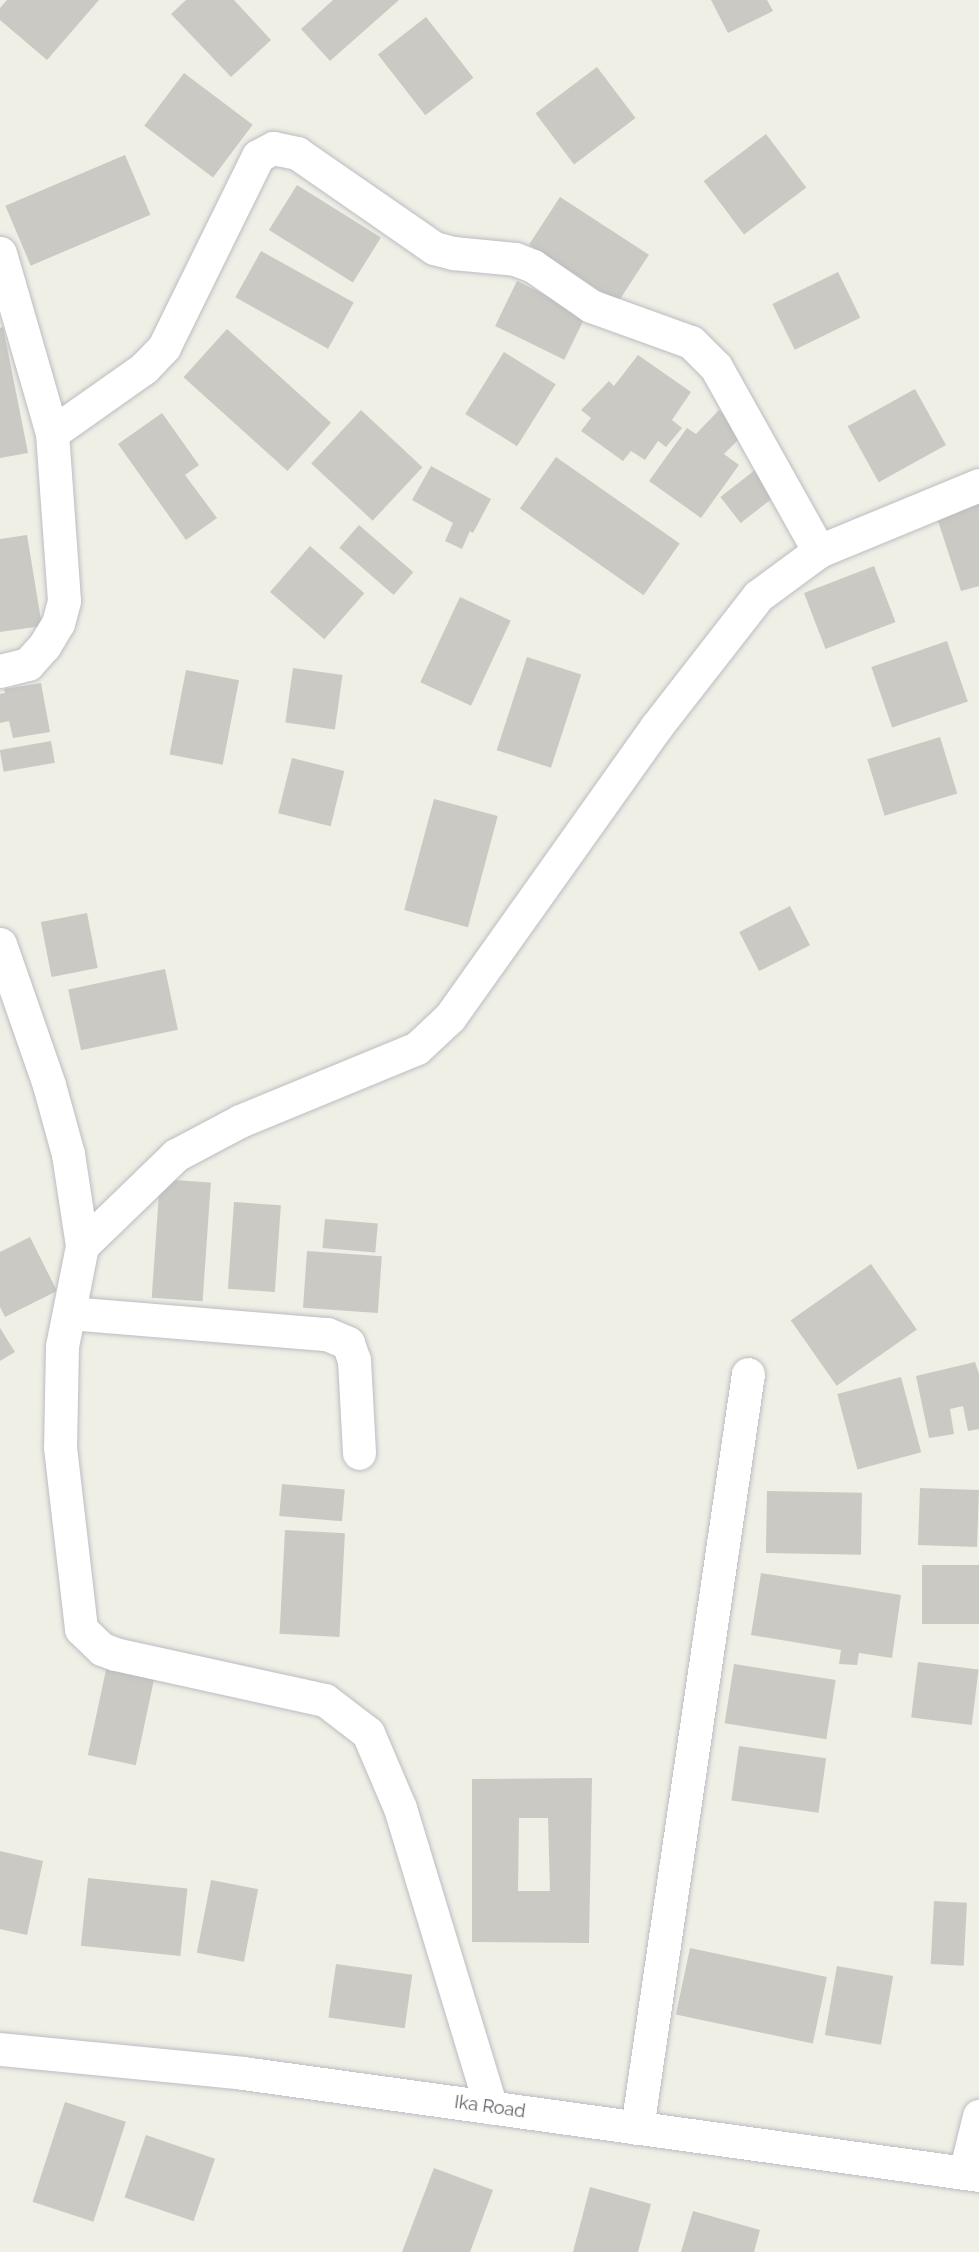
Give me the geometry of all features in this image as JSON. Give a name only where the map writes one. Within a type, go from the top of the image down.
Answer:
[{"type":"street","points":[[52,433],[144,368],[164,347],[258,156],[273,148],[297,153],[434,248],[453,253],[515,259],[533,266],[591,306],[691,342],[716,367],[819,551]]},
{"type":"street","points":[[0,253],[52,433],[64,601],[57,623],[44,646],[28,664],[0,671]]},
{"type":"street","points":[[82,1246],[176,1155],[240,1120],[417,1048],[450,1017],[656,727],[758,596],[819,551],[979,485]]},
{"type":"street","points":[[0,944],[49,1085],[68,1154],[82,1246],[62,1347],[60,1447],[81,1629],[102,1649],[115,1654],[325,1700],[368,1733],[400,1808],[491,2107]]},
{"type":"street","points":[[69,1313],[327,1334],[348,1343],[354,1360],[359,1453]]},
{"type":"street","points":[[637,2128],[748,1374]]},
{"type":"street","name":"Ika Road","points":[[0,2049],[243,2073],[972,2174]]},
{"type":"street","points":[[972,2174],[979,2116]]},
{"type":"building","points":[[7,0],[99,0],[47,60],[0,20],[0,8]]},
{"type":"building","points":[[186,0],[234,0],[271,40],[231,77],[171,14]]},
{"type":"building","points":[[333,0],[399,0],[330,61],[301,29]]},
{"type":"building","points":[[711,0],[767,0],[773,11],[728,33]]},
{"type":"building","points":[[426,17],[473,78],[425,115],[378,55]]},
{"type":"building","points":[[597,67],[636,118],[574,164],[536,113]]},
{"type":"building","points":[[184,73],[253,125],[213,177],[144,126]]},
{"type":"building","points":[[766,134],[806,188],[744,234],[704,181]]},
{"type":"building","points":[[125,155],[150,215],[31,266],[5,206]]},
{"type":"building","points":[[297,185],[381,237],[353,282],[269,230]]},
{"type":"building","points":[[560,197],[649,255],[618,303],[529,245]]},
{"type":"building","points":[[261,251],[354,302],[328,349],[235,297]]},
{"type":"building","points":[[838,272],[860,318],[795,350],[772,304]]},
{"type":"building","points":[[517,281],[586,315],[564,360],[495,326]]},
{"type":"building","points":[[3,327],[28,453],[0,458],[0,328]]},
{"type":"building","points":[[227,329],[331,423],[288,471],[184,377]]},
{"type":"building","points":[[504,352],[556,384],[517,446],[465,414]]},
{"type":"building","points":[[638,355],[691,392],[672,420],[682,428],[666,447],[658,441],[645,460],[631,451],[623,461],[581,431],[591,418],[581,410],[609,381],[614,386]]},
{"type":"building","points":[[915,389],[946,445],[879,482],[848,426]]},
{"type":"building","points":[[361,410],[422,467],[373,521],[311,463]]},
{"type":"building","points":[[719,410],[744,434],[724,454],[739,465],[701,518],[649,481],[687,428],[696,434]]},
{"type":"building","points":[[162,413],[199,465],[185,475],[217,518],[186,540],[118,444]]},
{"type":"building","points":[[556,457],[680,544],[644,595],[520,509]]},
{"type":"building","points":[[431,466],[491,499],[473,533],[470,531],[462,549],[445,541],[453,523],[412,500]]},
{"type":"building","points":[[755,470],[775,496],[741,523],[720,497]]},
{"type":"building","points":[[979,501],[979,586],[961,591],[936,515]]},
{"type":"building","points":[[359,525],[413,572],[394,595],[339,548]]},
{"type":"building","points":[[27,535],[42,626],[0,632],[0,539]]},
{"type":"building","points":[[310,546],[364,593],[324,639],[270,592]]},
{"type":"building","points":[[874,566],[896,622],[825,649],[804,593]]},
{"type":"building","points":[[460,597],[511,621],[471,706],[420,682]]},
{"type":"building","points":[[947,641],[968,702],[892,728],[871,667]]},
{"type":"building","points":[[527,657],[581,675],[551,768],[497,750]]},
{"type":"building","points":[[293,668],[343,675],[335,729],[285,722]]},
{"type":"building","points":[[186,670],[239,680],[223,765],[170,754]]},
{"type":"building","points":[[41,683],[50,732],[13,738],[9,721],[0,723],[0,694],[5,693],[4,689]]},
{"type":"building","points":[[940,737],[957,793],[885,816],[867,759]]},
{"type":"building","points":[[51,741],[55,763],[4,772],[0,750]]},
{"type":"building","points":[[292,758],[344,771],[331,826],[278,813]]},
{"type":"building","points":[[434,799],[498,816],[468,927],[404,910]]},
{"type":"building","points":[[790,906],[810,945],[759,971],[739,932]]},
{"type":"building","points":[[87,913],[98,968],[52,977],[41,922]]},
{"type":"building","points":[[165,969],[178,1030],[81,1050],[68,990]]},
{"type":"building","points":[[160,1179],[211,1183],[203,1301],[152,1298]]},
{"type":"building","points":[[234,1202],[281,1205],[275,1292],[228,1289]]},
{"type":"building","points":[[325,1219],[378,1224],[375,1253],[322,1248]]},
{"type":"building","points":[[30,1237],[57,1291],[5,1317],[0,1307],[0,1252]]},
{"type":"building","points":[[307,1251],[382,1256],[378,1313],[303,1308]]},
{"type":"building","points":[[871,1264],[917,1330],[837,1386],[791,1320]]},
{"type":"building","points":[[0,1328],[15,1352],[0,1361]]},
{"type":"building","points":[[975,1362],[979,1374],[979,1429],[968,1431],[963,1406],[950,1409],[954,1434],[929,1438],[916,1376]]},
{"type":"building","points":[[901,1377],[921,1452],[857,1469],[837,1394]]},
{"type":"building","points":[[282,1484],[345,1489],[342,1521],[279,1516]]},
{"type":"building","points":[[920,1488],[979,1490],[977,1547],[918,1545]]},
{"type":"building","points":[[767,1491],[862,1493],[861,1555],[766,1553]]},
{"type":"building","points":[[285,1530],[345,1533],[339,1637],[280,1634]]},
{"type":"building","points":[[922,1565],[979,1565],[979,1624],[922,1624]]},
{"type":"building","points":[[761,1573],[901,1595],[892,1658],[859,1653],[857,1665],[839,1664],[841,1650],[751,1635]]},
{"type":"building","points":[[918,1662],[979,1669],[972,1725],[911,1718]]},
{"type":"building","points":[[734,1664],[836,1680],[826,1739],[725,1723]]},
{"type":"building","points":[[107,1665],[155,1675],[136,1765],[88,1755]]},
{"type":"building","points":[[739,1746],[826,1758],[818,1813],[731,1800]]},
{"type":"building","points":[[592,1778],[589,1943],[472,1942],[472,1779]],"holes":[[[519,1818],[548,1818],[550,1891],[518,1891]]]},
{"type":"building","points":[[0,1851],[43,1861],[27,1935],[0,1929]]},
{"type":"building","points":[[88,1878],[187,1888],[180,1956],[81,1946]]},
{"type":"building","points":[[211,1880],[258,1889],[244,1962],[197,1953]]},
{"type":"building","points":[[934,1901],[967,1903],[964,1966],[931,1964]]},
{"type":"building","points":[[690,1948],[827,1977],[813,2044],[676,2015]]},
{"type":"building","points":[[336,1964],[412,1975],[405,2028],[328,2017]]},
{"type":"building","points":[[837,1966],[893,1976],[881,2045],[825,2035]]},
{"type":"building","points":[[65,2102],[126,2122],[93,2222],[33,2202]]},
{"type":"building","points":[[146,2135],[215,2159],[194,2221],[125,2197]]},
{"type":"building","points":[[434,2168],[493,2190],[470,2252],[402,2252]]},
{"type":"building","points":[[590,2187],[651,2204],[638,2252],[573,2252]]},
{"type":"building","points":[[693,2211],[760,2230],[754,2252],[681,2252]]}]
